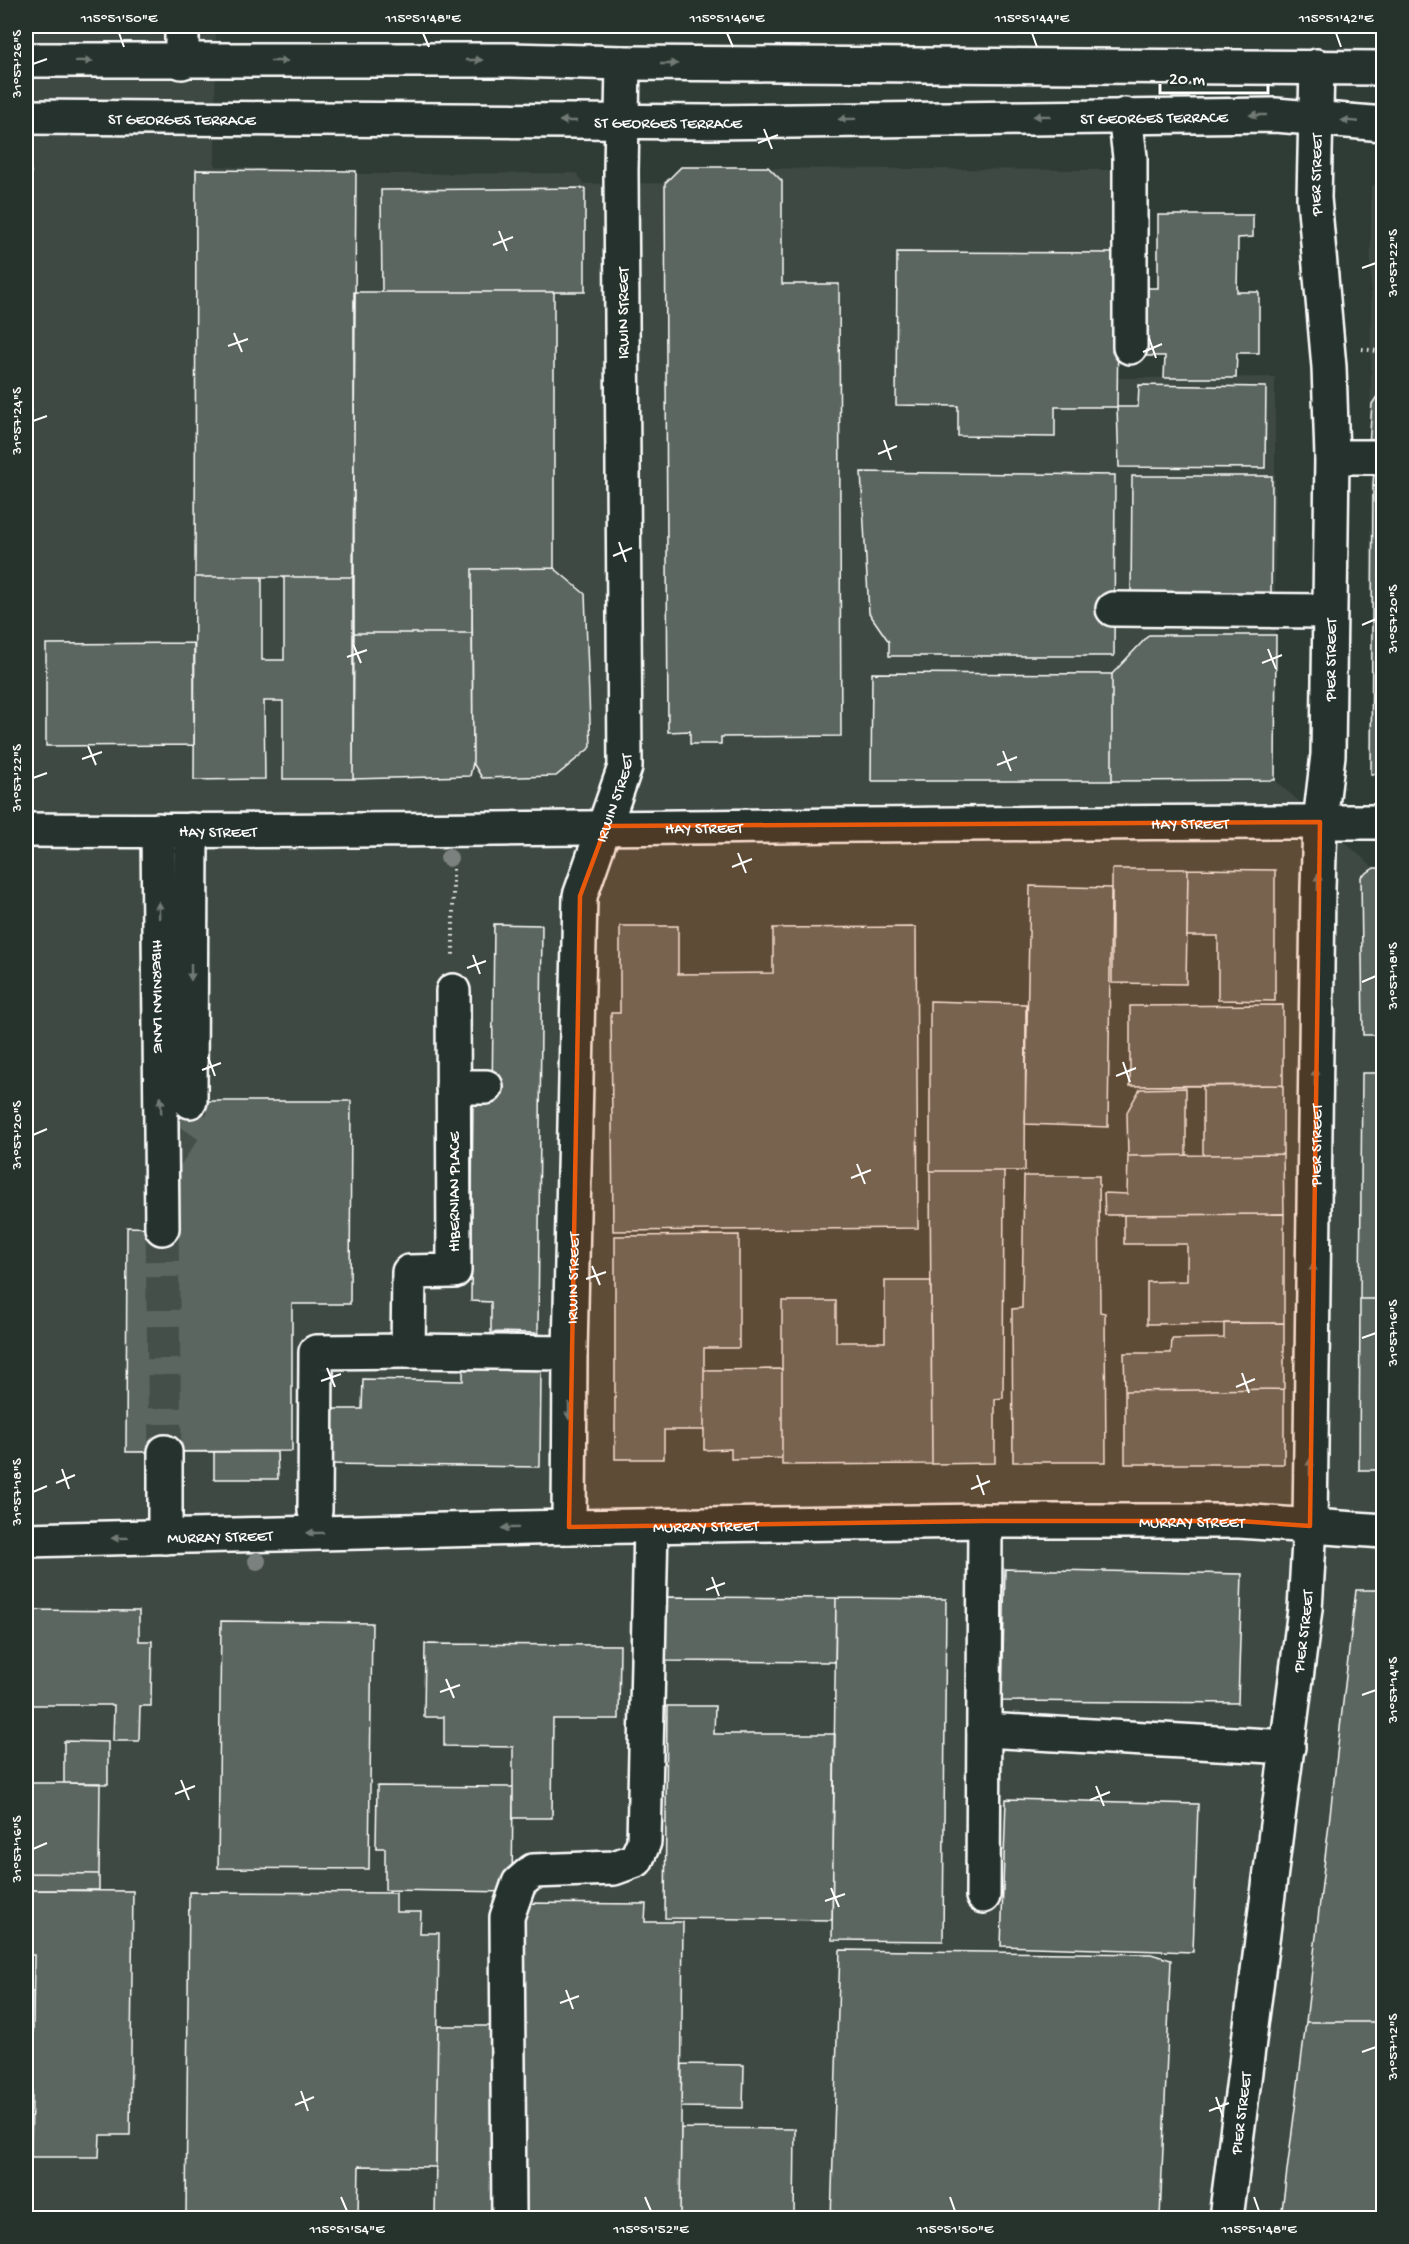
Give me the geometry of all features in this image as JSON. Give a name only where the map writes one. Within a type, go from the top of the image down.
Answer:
[{"type":"street","points":[[182,26],[182,62]]},
{"type":"street","points":[[26,60],[182,62],[511,60],[623,63],[1383,68]]},
{"type":"street","name":"IRWIN STREET","points":[[569,1527],[570,1353],[580,896],[625,767],[623,63]]},
{"type":"street","name":"PIER STREET","points":[[1226,2218],[1305,1609],[1310,1526],[1320,822],[1328,755],[1332,457],[1329,367],[1314,198],[1317,66]]},
{"type":"street","points":[[1125,115],[1130,157],[1130,347]]},
{"type":"street","name":"ST GEORGES TERRACE","points":[[26,117],[623,121],[1275,115],[1383,124]]},
{"type":"street","points":[[1332,457],[1383,457]]},
{"type":"street","points":[[1113,609],[1329,611]]},
{"type":"street","name":"HAY STREET","points":[[26,830],[526,829],[606,826],[1383,822]]},
{"type":"street","name":"HIBERNIAN LANE","points":[[158,830],[164,1160],[162,1227]]},
{"type":"street","name":"HIBERNIAN LANE","points":[[190,1101],[191,830]]},
{"type":"street","name":"HIBERNIAN PLACE","points":[[408,1351],[410,1272],[453,1271],[453,991]]},
{"type":"street","points":[[453,1087],[486,1087]]},
{"type":"street","points":[[315,1511],[316,1352],[570,1353]]},
{"type":"street","points":[[165,1452],[165,1537]]},
{"type":"street","points":[[983,1896],[985,1521]]},
{"type":"street","name":"MURRAY STREET","points":[[26,1540],[569,1527],[985,1521],[1239,1521],[1383,1531]]},
{"type":"street","points":[[509,2218],[507,1917],[519,1883],[533,1871],[614,1868],[636,1860],[644,1842],[651,1526]]},
{"type":"street","points":[[984,1730],[1288,1747]]},
{"type":"path","points":[[1361,349],[1383,352]]},
{"type":"path","points":[[453,869],[453,925]]},
{"type":"highlighted area","points":[[1320,822],[1310,1526],[1239,1521],[985,1521],[569,1527],[580,896],[606,826]]},
{"type":"shaded area","points":[[26,26],[216,26],[215,166],[361,174],[577,173],[584,184],[665,183],[679,168],[1116,170],[1118,378],[1275,377],[1275,780],[1374,868],[1383,868],[1383,2218],[26,2218]]},
{"type":"shaded area","points":[[1383,175],[1384,774],[1370,774],[1371,188]]},
{"type":"building","points":[[681,167],[768,167],[782,181],[782,284],[839,284],[841,736],[721,737],[721,744],[690,744],[690,731],[668,732],[665,183]]},
{"type":"building","points":[[196,170],[356,171],[353,577],[195,577]]},
{"type":"building","points":[[26,171],[31,171],[31,439],[26,439]]},
{"type":"building","points":[[585,188],[585,292],[382,292],[381,190]]},
{"type":"building","points":[[1158,215],[1253,215],[1253,237],[1238,238],[1237,292],[1259,292],[1259,353],[1237,353],[1236,378],[1164,378],[1165,356],[1138,356],[1139,288],[1158,288]]},
{"type":"building","points":[[897,252],[1119,253],[1117,407],[1055,407],[1055,437],[958,436],[958,406],[896,405]]},
{"type":"building","points":[[354,292],[554,292],[554,568],[472,569],[472,633],[354,633]]},
{"type":"building","points":[[1139,385],[1266,387],[1265,468],[1119,467],[1117,407],[1138,407]]},
{"type":"building","points":[[1384,386],[1384,445],[1369,445],[1372,404]]},
{"type":"building","points":[[1374,471],[1384,471],[1384,495],[1373,485]]},
{"type":"building","points":[[861,472],[1115,475],[1114,656],[889,656],[889,642],[869,613]]},
{"type":"building","points":[[1132,476],[1272,476],[1271,598],[1131,598]]},
{"type":"building","points":[[1373,485],[1384,495],[1384,774],[1371,774]]},
{"type":"building","points":[[554,568],[585,594],[591,747],[556,776],[482,778],[473,763],[472,569]]},
{"type":"building","points":[[195,577],[262,577],[262,660],[284,660],[284,577],[353,577],[353,779],[283,779],[283,701],[264,701],[265,779],[194,780]]},
{"type":"building","points":[[354,633],[472,633],[473,763],[470,776],[353,779]]},
{"type":"building","points":[[1149,635],[1276,635],[1275,780],[1112,781],[1112,674]]},
{"type":"building","points":[[194,643],[194,745],[46,746],[46,644]]},
{"type":"building","points":[[872,673],[1112,674],[1112,781],[871,781]]},
{"type":"building","points":[[1374,868],[1384,868],[1384,1035],[1363,1035],[1361,877]]},
{"type":"building","points":[[1112,869],[1188,869],[1186,984],[1112,983]]},
{"type":"building","points":[[1188,869],[1275,870],[1275,1001],[1218,1000],[1218,936],[1187,936]]},
{"type":"building","points":[[1030,886],[1111,888],[1108,1127],[1025,1124]]},
{"type":"building","points":[[494,924],[542,925],[538,1333],[491,1332],[491,1302],[471,1301],[473,1099],[492,1100]]},
{"type":"building","points":[[620,926],[678,926],[678,974],[773,973],[773,928],[916,927],[918,1228],[613,1231],[611,1013],[620,1013]]},
{"type":"building","points":[[930,1001],[1026,1004],[1025,1171],[930,1171]]},
{"type":"building","points":[[1283,1005],[1283,1085],[1130,1086],[1130,1006]]},
{"type":"building","points":[[1362,1073],[1384,1073],[1384,1299],[1360,1299]]},
{"type":"building","points":[[1283,1085],[1283,1154],[1203,1155],[1203,1086]]},
{"type":"building","points":[[1186,1088],[1186,1155],[1128,1156],[1127,1112],[1140,1089]]},
{"type":"building","points":[[167,1101],[351,1101],[350,1304],[292,1304],[292,1451],[126,1452],[127,1227],[162,1228]]},
{"type":"building","points":[[1283,1154],[1284,1214],[1105,1215],[1104,1193],[1127,1194],[1128,1156]]},
{"type":"building","points":[[930,1171],[1004,1171],[1003,1398],[995,1399],[995,1463],[932,1464]]},
{"type":"building","points":[[1024,1176],[1099,1176],[1100,1312],[1105,1313],[1106,1462],[1013,1462],[1012,1309],[1022,1308]]},
{"type":"building","points":[[1284,1214],[1284,1323],[1147,1324],[1147,1282],[1187,1281],[1187,1244],[1124,1244],[1124,1215]]},
{"type":"building","points":[[739,1235],[739,1348],[704,1348],[704,1430],[664,1430],[664,1459],[615,1459],[615,1236]]},
{"type":"building","points":[[885,1281],[931,1281],[932,1464],[782,1465],[782,1301],[836,1301],[836,1342],[885,1342]]},
{"type":"building","points":[[1360,1299],[1384,1299],[1384,1470],[1359,1470]]},
{"type":"building","points":[[1224,1323],[1284,1323],[1284,1389],[1125,1391],[1124,1353],[1171,1353],[1172,1339],[1224,1338]]},
{"type":"building","points":[[463,1369],[541,1370],[540,1467],[328,1464],[329,1409],[362,1409],[363,1379],[463,1381]]},
{"type":"building","points":[[782,1369],[782,1458],[731,1459],[731,1449],[704,1450],[704,1370]]},
{"type":"building","points":[[1284,1389],[1284,1464],[1125,1464],[1125,1391]]},
{"type":"building","points":[[214,1452],[277,1452],[278,1479],[214,1479]]},
{"type":"building","points":[[1005,1569],[1242,1574],[1238,1703],[1002,1701]]},
{"type":"building","points":[[1356,1590],[1384,1590],[1384,2022],[1306,2022]]},
{"type":"building","points":[[665,1597],[836,1598],[835,1662],[664,1661]]},
{"type":"building","points":[[836,1598],[946,1599],[943,1941],[832,1940]]},
{"type":"building","points":[[26,1610],[139,1611],[139,1641],[152,1641],[151,1706],[140,1706],[139,1741],[113,1741],[114,1705],[26,1705]]},
{"type":"building","points":[[221,1621],[372,1623],[369,1869],[218,1868]]},
{"type":"building","points":[[425,1644],[620,1645],[619,1719],[553,1719],[552,1818],[513,1818],[513,1747],[444,1746],[444,1717],[424,1717]]},
{"type":"building","points":[[667,1706],[715,1706],[714,1734],[835,1734],[832,1920],[665,1918]]},
{"type":"building","points":[[64,1741],[108,1742],[108,1784],[64,1783]]},
{"type":"building","points":[[26,1783],[100,1783],[99,1874],[26,1873]]},
{"type":"building","points":[[377,1786],[513,1787],[512,1892],[385,1890],[385,1848],[376,1848]]},
{"type":"building","points":[[1006,1799],[1198,1804],[1193,1952],[1001,1946]]},
{"type":"building","points":[[26,1873],[99,1874],[99,1890],[26,1890]]},
{"type":"building","points":[[26,1890],[133,1891],[130,2135],[100,2135],[99,2157],[31,2157],[34,1955],[26,1955]]},
{"type":"building","points":[[189,1892],[396,1893],[396,1912],[421,1912],[420,1933],[439,1933],[436,2167],[359,2166],[358,2215],[186,2214]]},
{"type":"building","points":[[519,1903],[646,1904],[645,1922],[683,1922],[680,2218],[516,2218]]},
{"type":"building","points":[[840,1950],[1151,1954],[1171,1960],[1160,2218],[831,2218]]},
{"type":"building","points":[[26,1992],[33,1992],[33,2035],[26,2035]]},
{"type":"building","points":[[1306,2022],[1384,2022],[1384,2218],[1281,2218]]},
{"type":"building","points":[[438,2026],[498,2026],[496,2218],[435,2218]]},
{"type":"building","points":[[682,2064],[744,2065],[743,2108],[681,2107]]},
{"type":"building","points":[[681,2128],[795,2129],[794,2218],[680,2218]]},
{"type":"tunnel","points":[[166,1157],[191,1121],[190,1101]]},
{"type":"tunnel","points":[[162,1228],[165,1452]]}]
